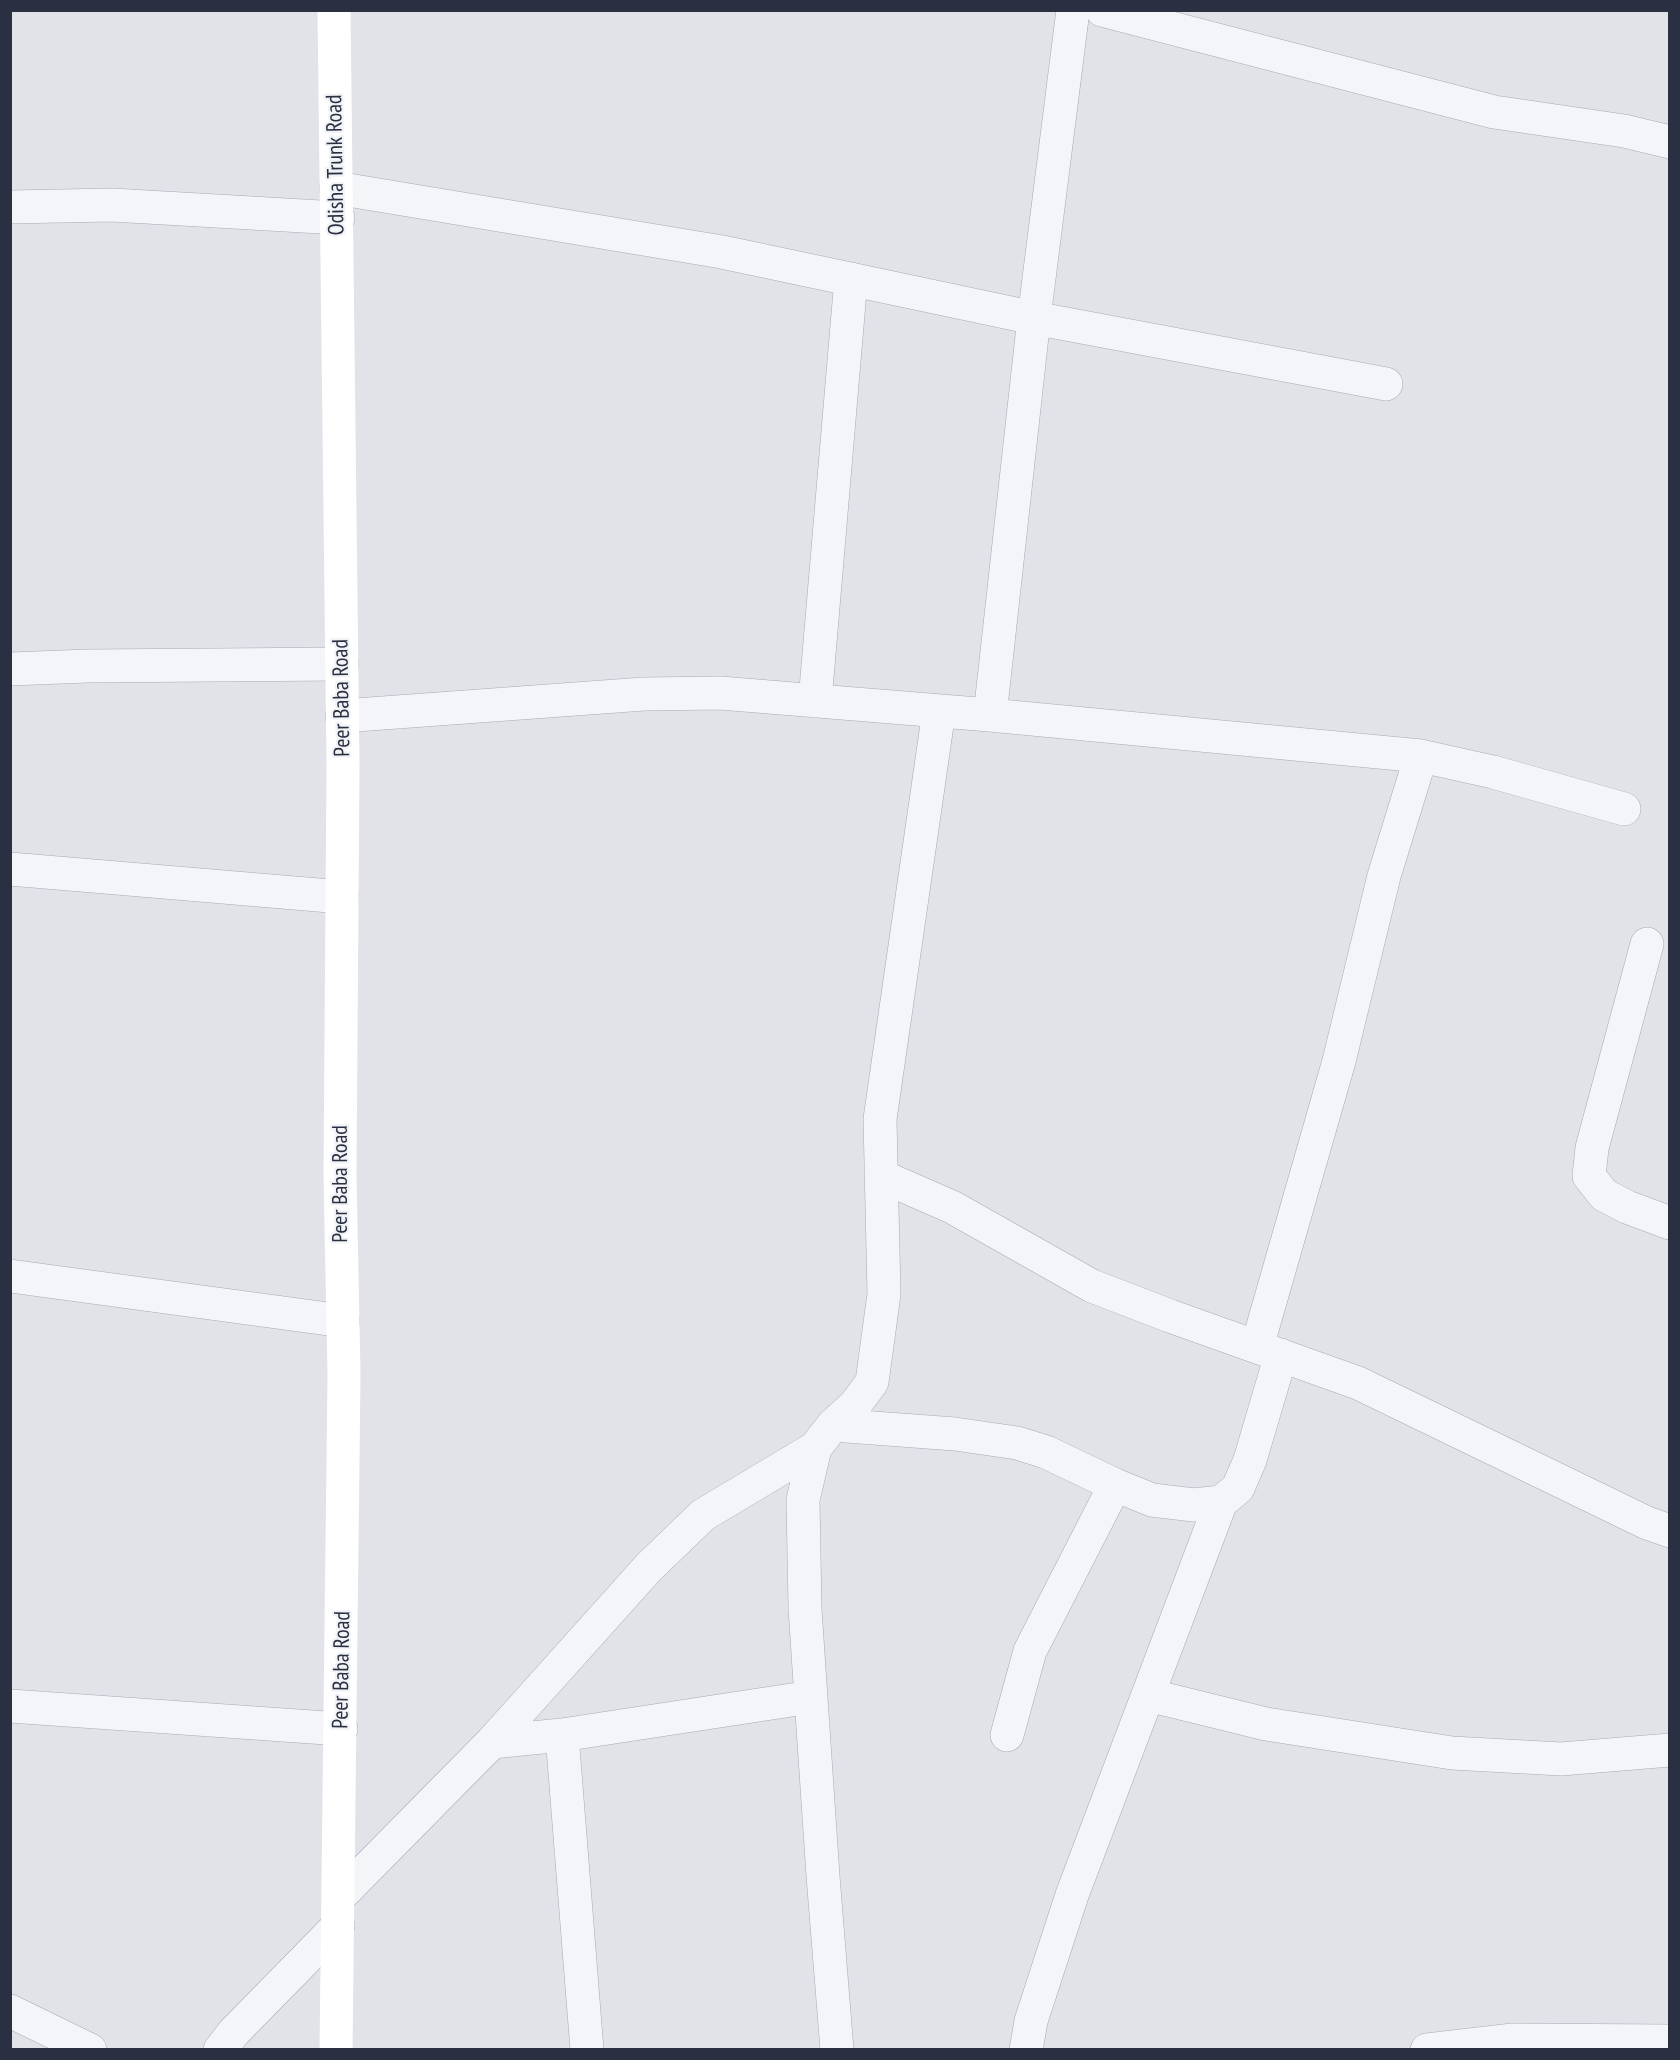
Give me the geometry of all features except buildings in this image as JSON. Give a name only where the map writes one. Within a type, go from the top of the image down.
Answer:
[{"type":"main road","name":"Odisha Trunk Road","points":[[334,10],[338,319]]},
{"type":"main road","name":"Peer Baba Road","points":[[336,2049],[344,1375],[340,1175],[342,664],[338,319]]},
{"type":"street","points":[[990,715],[1034,318],[1073,10]]},
{"type":"street","points":[[1102,10],[1156,18],[1494,111],[1624,131],[1670,142]]},
{"type":"street","points":[[10,207],[337,203],[722,252],[1034,318],[1386,384]]},
{"type":"street","points":[[815,700],[851,279]]},
{"type":"street","points":[[10,669],[88,666],[342,664]]},
{"type":"street","points":[[342,716],[644,694],[720,693],[990,715],[1421,756],[1493,772],[1624,809]]},
{"type":"street","points":[[220,2049],[339,1912],[649,1567],[703,1515],[824,1436],[855,1405],[872,1382],[884,1294],[880,1119],[939,711]]},
{"type":"street","points":[[1026,2049],[1031,2021],[1072,1895],[1221,1502],[1238,1488],[1250,1460],[1269,1351],[1339,1061],[1384,876],[1421,756]]},
{"type":"street","points":[[10,869],[342,897]]},
{"type":"street","points":[[1647,944],[1592,1148],[1589,1176],[1604,1195],[1627,1207],[1670,1223]]},
{"type":"street","points":[[881,1176],[952,1207],[1092,1286],[1358,1383],[1647,1523],[1670,1531]]},
{"type":"street","points":[[10,1276],[343,1321]]},
{"type":"street","points":[[824,1436],[955,1434],[1017,1443],[1046,1452],[1152,1500],[1194,1505],[1221,1502]]},
{"type":"street","points":[[824,1436],[803,1500],[811,1697],[837,2049]]},
{"type":"street","points":[[1007,1735],[1030,1651],[1115,1485]]},
{"type":"street","points":[[1148,1695],[1266,1724],[1452,1753],[1561,1759],[1670,1750]]},
{"type":"street","points":[[492,1742],[562,1735],[811,1697]]},
{"type":"street","points":[[10,1706],[341,1729]]},
{"type":"street","points":[[562,1735],[587,2049]]},
{"type":"street","points":[[10,2011],[90,2049]]},
{"type":"street","points":[[1427,2049],[1513,2040],[1670,2041]]}]
